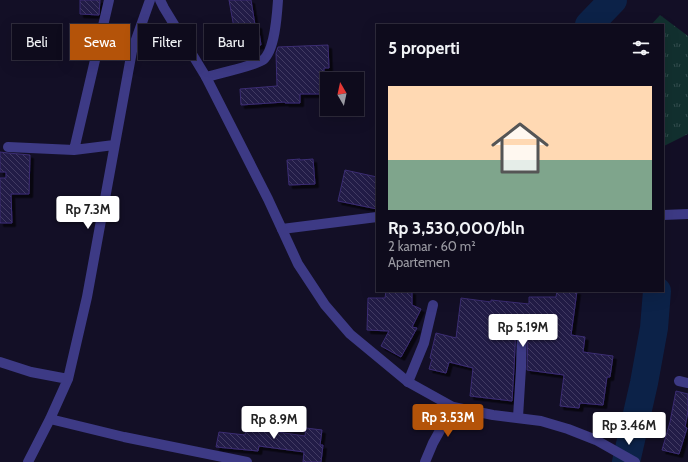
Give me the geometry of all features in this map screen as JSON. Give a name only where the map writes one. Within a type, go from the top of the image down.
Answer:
[{"type":"street","points":[[74,150],[109,0]]},
{"type":"street","points":[[28,462],[68,379],[87,297],[109,145],[132,51],[150,0]]},
{"type":"street","points":[[160,0],[206,77],[298,264],[325,305],[350,334],[408,382],[453,407],[493,415],[541,421],[568,429],[596,440],[635,462]]},
{"type":"street","points":[[206,77],[252,65],[263,60],[270,47],[276,26],[278,0]]},
{"type":"street","points":[[8,147],[74,150],[109,145]]},
{"type":"street","points":[[666,215],[688,214]]},
{"type":"street","points":[[282,229],[376,217]]},
{"type":"street","points":[[408,382],[424,343],[433,306]]},
{"type":"street","points":[[518,418],[522,328]]},
{"type":"street","points":[[0,362],[31,372],[68,379]]},
{"type":"street","points":[[425,462],[433,442],[453,407]]},
{"type":"street","points":[[50,419],[124,437],[247,462]]},
{"type":"green space","points":[[660,15],[688,36],[688,134],[664,146],[664,24],[652,24]]},
{"type":"building","points":[[80,0],[100,0],[99,15],[80,14]]},
{"type":"building","points":[[229,0],[251,0],[255,24],[233,24]]},
{"type":"building","points":[[259,32],[261,45],[259,45]]},
{"type":"building","points":[[328,45],[329,68],[324,68],[324,72],[320,72],[320,94],[300,94],[300,103],[285,102],[241,105],[240,89],[277,86],[276,53],[278,47]]},
{"type":"building","points":[[0,152],[30,155],[29,194],[11,194],[12,223],[0,223],[0,178],[6,178],[6,172],[0,172]]},
{"type":"building","points":[[313,159],[315,184],[289,185],[287,160]]},
{"type":"building","points":[[345,170],[376,177],[376,209],[338,201]]},
{"type":"building","points":[[386,292],[412,292],[412,305],[421,309],[412,327],[417,328],[401,357],[381,346],[389,331],[367,330],[368,298],[385,298]]},
{"type":"building","points":[[557,292],[577,292],[571,335],[585,337],[583,352],[613,356],[610,377],[607,377],[603,405],[580,403],[579,408],[560,406],[564,375],[527,370],[528,328],[523,322],[519,323],[516,328],[512,401],[470,396],[473,368],[449,362],[446,373],[429,369],[436,333],[456,338],[461,298],[491,302],[491,300],[529,304],[529,297],[556,297]]},
{"type":"building","points":[[676,391],[688,394],[688,411],[685,427],[687,428],[679,454],[662,450],[670,422]]},
{"type":"building","points":[[248,415],[266,417],[264,430],[305,436],[306,428],[322,430],[320,445],[323,445],[321,462],[303,462],[304,452],[259,446],[258,451],[216,447],[219,432],[245,435]]},
{"type":"waterway","points":[[590,24],[613,0]]},
{"type":"waterway","points":[[626,462],[644,383],[654,328],[657,292]]}]
